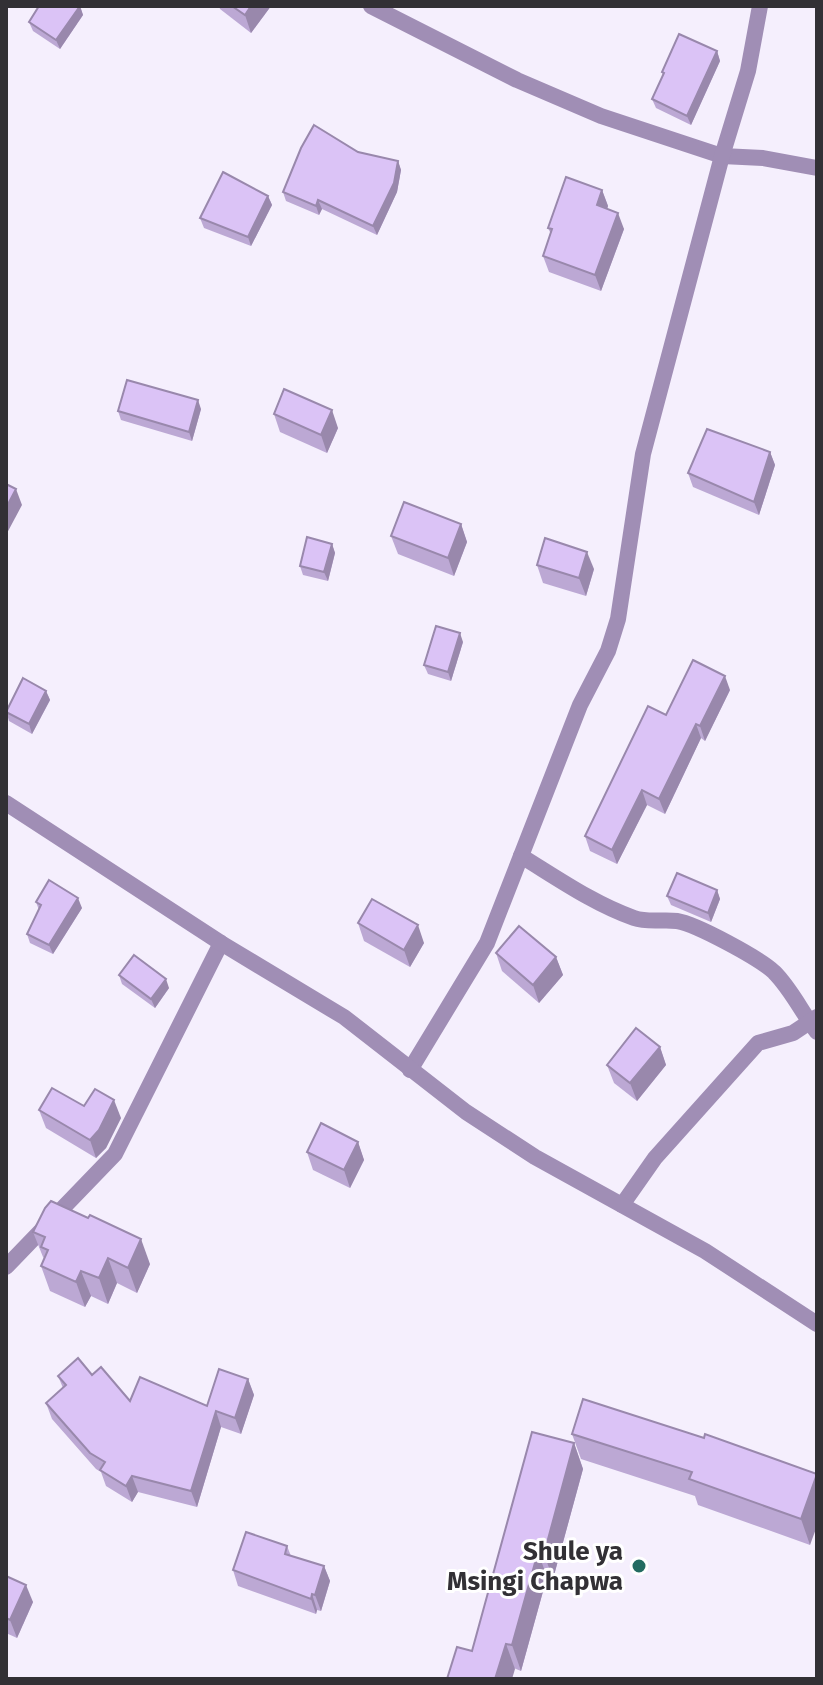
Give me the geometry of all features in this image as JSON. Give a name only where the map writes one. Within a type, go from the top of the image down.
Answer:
[{"type":"street","points":[[371,6],[517,80],[601,116],[722,156],[763,158],[817,168]]},
{"type":"street","points":[[410,1070],[487,943],[580,705],[608,651],[618,619],[643,454],[722,156],[748,71],[760,6]]},
{"type":"street","points":[[6,803],[221,943],[344,1017],[410,1070],[535,1157],[705,1251],[817,1324]]},
{"type":"street","points":[[521,856],[576,889],[636,919],[692,925],[759,961],[788,987],[815,1024],[758,1043],[655,1158],[622,1205]]},
{"type":"street","points":[[6,1267],[76,1198],[115,1154],[139,1112],[221,943]]},
{"type":"building","points":[[39,6],[80,6],[56,40],[29,22]]},
{"type":"building","points":[[232,6],[251,6],[245,15]]},
{"type":"building","points":[[679,34],[717,51],[687,116],[652,99]]},
{"type":"building","points":[[314,125],[358,152],[398,161],[394,183],[373,226],[318,200],[316,206],[283,192]]},
{"type":"building","points":[[223,172],[268,196],[248,237],[200,218]]},
{"type":"building","points":[[566,177],[602,190],[597,205],[618,213],[595,275],[543,256],[552,229],[548,228]]},
{"type":"building","points":[[127,380],[198,400],[189,432],[118,411]]},
{"type":"building","points":[[284,389],[332,410],[321,435],[274,414]]},
{"type":"building","points":[[707,429],[770,452],[754,502],[688,473]]},
{"type":"building","points":[[6,484],[16,489],[6,508]]},
{"type":"building","points":[[404,502],[461,524],[448,558],[391,536]]},
{"type":"building","points":[[307,537],[332,544],[324,572],[300,566]]},
{"type":"building","points":[[545,538],[587,552],[579,578],[537,565]]},
{"type":"building","points":[[436,626],[460,633],[448,672],[424,665]]},
{"type":"building","points":[[693,660],[725,676],[700,726],[696,724],[659,799],[642,790],[612,850],[585,836],[648,706],[666,715]]},
{"type":"building","points":[[23,678],[46,691],[29,724],[6,712]]},
{"type":"building","points":[[677,873],[717,890],[708,913],[667,896]]},
{"type":"building","points":[[49,880],[78,898],[49,945],[27,934],[41,905],[36,902]]},
{"type":"building","points":[[372,899],[418,925],[404,950],[358,923]]},
{"type":"building","points":[[519,926],[556,957],[533,985],[496,953]]},
{"type":"building","points":[[134,955],[166,979],[151,999],[119,975]]},
{"type":"building","points":[[636,1028],[660,1047],[630,1083],[607,1065]]},
{"type":"building","points":[[52,1088],[84,1106],[95,1089],[114,1100],[99,1130],[90,1140],[39,1110]]},
{"type":"building","points":[[321,1123],[358,1142],[344,1170],[307,1152]]},
{"type":"building","points":[[51,1201],[141,1239],[128,1268],[108,1258],[99,1278],[81,1271],[76,1282],[41,1266],[48,1250],[41,1247],[45,1237],[33,1232]]},
{"type":"building","points":[[78,1358],[92,1375],[101,1367],[130,1401],[140,1377],[207,1406],[219,1369],[248,1379],[235,1418],[216,1411],[191,1491],[132,1476],[126,1486],[100,1470],[105,1462],[90,1453],[46,1403],[66,1385],[58,1376]]},
{"type":"building","points":[[583,1399],[704,1438],[705,1434],[817,1474],[801,1519],[689,1479],[692,1472],[572,1434]]},
{"type":"building","points":[[532,1432],[574,1443],[544,1554],[538,1552],[512,1645],[506,1644],[495,1679],[447,1679],[457,1647],[472,1651]]},
{"type":"building","points":[[246,1532],[287,1546],[285,1554],[324,1566],[315,1595],[312,1594],[311,1599],[233,1570]]},
{"type":"building","points":[[6,1576],[26,1585],[10,1620],[6,1618]]},
{"type":"place","name":"Shule ya Msingi Chapwa","points":[[639,1566]]}]
